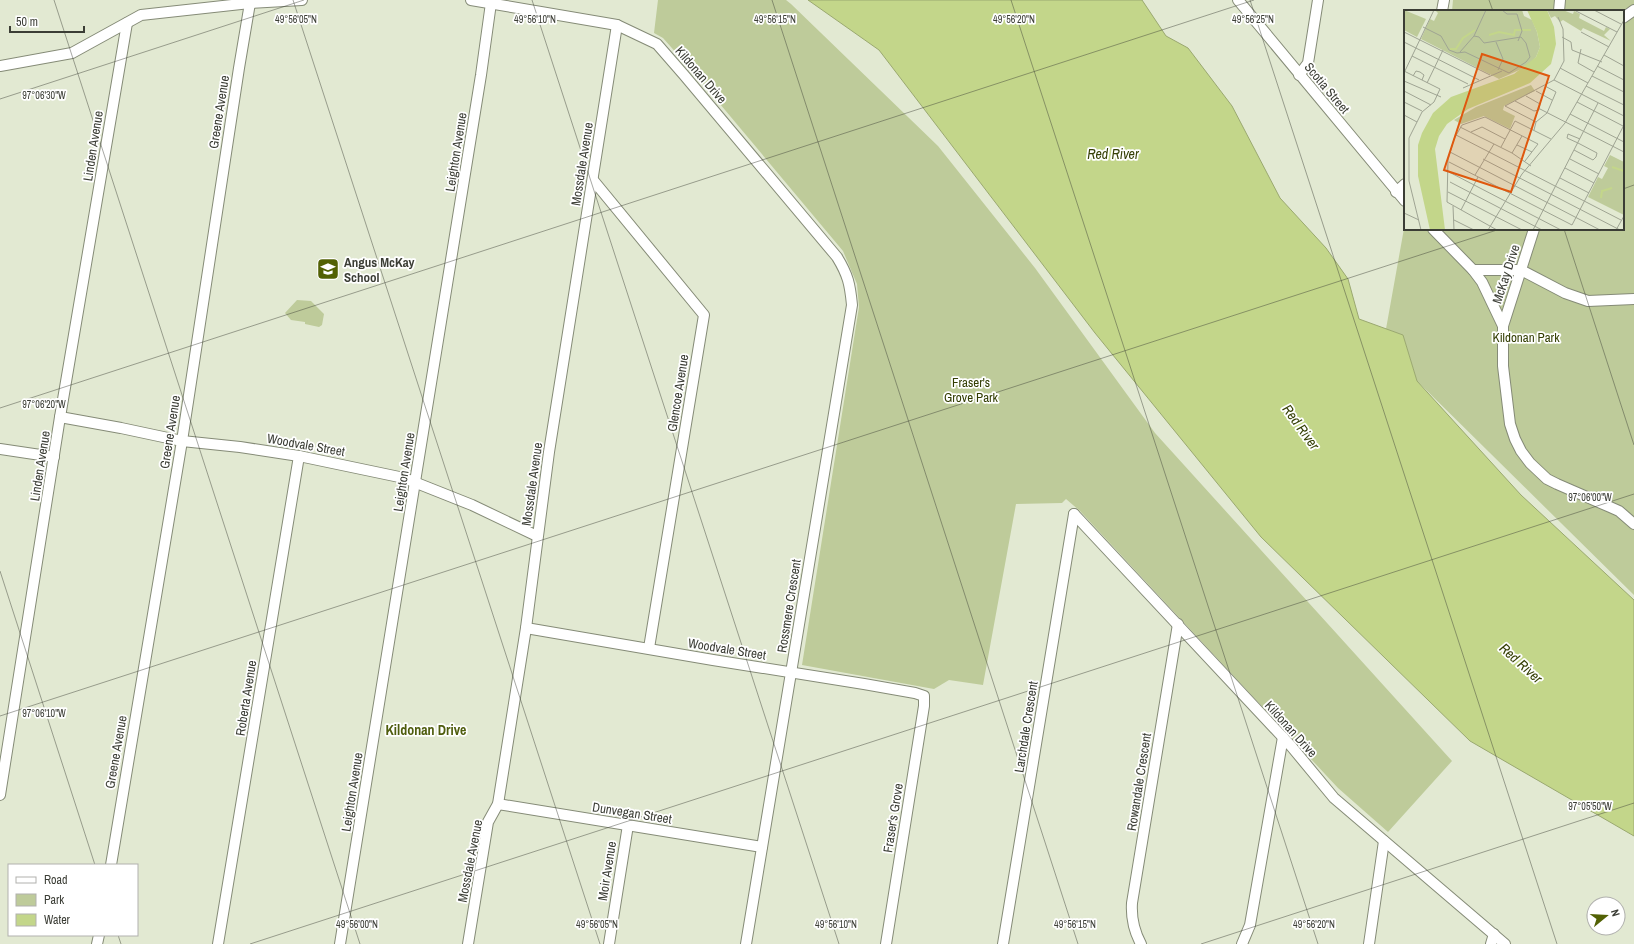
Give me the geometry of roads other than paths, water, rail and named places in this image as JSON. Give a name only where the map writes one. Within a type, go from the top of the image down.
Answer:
[{"type":"street","points":[[0,66],[72,53],[141,15],[250,3],[302,0]]},
{"type":"street","name":"Kildonan Drive","points":[[471,0],[617,25],[657,44],[837,256],[846,273]]},
{"type":"street","name":"Scotia Street","points":[[1238,0],[1404,200]]},
{"type":"street","points":[[1299,75],[1308,63],[1318,0]]},
{"type":"street","points":[[1442,10],[1444,0]]},
{"type":"street","points":[[1559,10],[1560,0]]},
{"type":"street","name":"Greene Avenue","points":[[110,864],[182,441],[250,3]]},
{"type":"street","name":"Leighton Avenue","points":[[340,944],[416,482],[480,82],[491,3]]},
{"type":"street","points":[[1624,17],[1634,10]]},
{"type":"street","name":"Linden Avenue","points":[[0,795],[60,417],[127,22]]},
{"type":"street","name":"Mossdale Avenue","points":[[468,944],[488,822],[498,804],[526,628],[549,452],[617,25]]},
{"type":"street","name":"Glencoe Avenue","points":[[593,180],[704,315],[649,648]]},
{"type":"street","points":[[1396,192],[1404,185]]},
{"type":"street","points":[[1434,230],[1473,270],[1482,282],[1503,326],[1502,352],[1510,424],[1521,451],[1530,463],[1547,479],[1610,507],[1622,514],[1634,524]]},
{"type":"street","name":"McKay Drive","points":[[1503,326],[1534,230]]},
{"type":"street","points":[[1473,270],[1522,270],[1565,293],[1588,301],[1634,299]]},
{"type":"street","name":"Rossmere Crescent","points":[[746,944],[852,305],[851,290],[846,273]]},
{"type":"street","name":"Woodvale Street","points":[[60,417],[182,441],[240,447],[299,456],[404,478],[472,505],[537,536]]},
{"type":"street","points":[[0,449],[54,458]]},
{"type":"street","name":"Roberta Avenue","points":[[218,944],[299,456]]},
{"type":"street","name":"Kildonan Drive","points":[[1074,514],[1283,737],[1334,798],[1505,944]]},
{"type":"street","name":"Larchdale Crescent","points":[[1003,944],[1074,514]]},
{"type":"street","name":"Rowandale Crescent","points":[[1141,944],[1135,930],[1131,912],[1132,903],[1178,624]]},
{"type":"street","name":"Woodvale Street","points":[[526,628],[901,690],[924,696]]},
{"type":"street","name":"Fraser's Grove","points":[[886,944],[924,706],[924,696]]},
{"type":"street","points":[[1242,944],[1250,925],[1283,737]]},
{"type":"street","name":"Dunvegan Street","points":[[498,804],[762,847]]},
{"type":"street","name":"Moir Avenue","points":[[609,944],[628,825]]},
{"type":"street","points":[[1369,944],[1384,841]]},
{"type":"street","points":[[1490,944],[1494,934]]},
{"type":"water","name":"Red River","points":[[808,0],[1142,0],[1166,36],[1188,48],[1232,106],[1280,198],[1326,248],[1348,279],[1359,319],[1403,335],[1417,381],[1521,495],[1634,600],[1634,836],[1470,741],[1261,537],[1095,333],[879,50]]},
{"type":"place","name":"Angus McKay School","points":[[328,269]]},
{"type":"district","name":"Kildonan Drive","points":[[426,730]]},
{"type":"park label","name":"Kildonan Park","points":[[1526,337]]},
{"type":"park label","name":"Fraser's Grove Park","points":[[971,390]]}]
